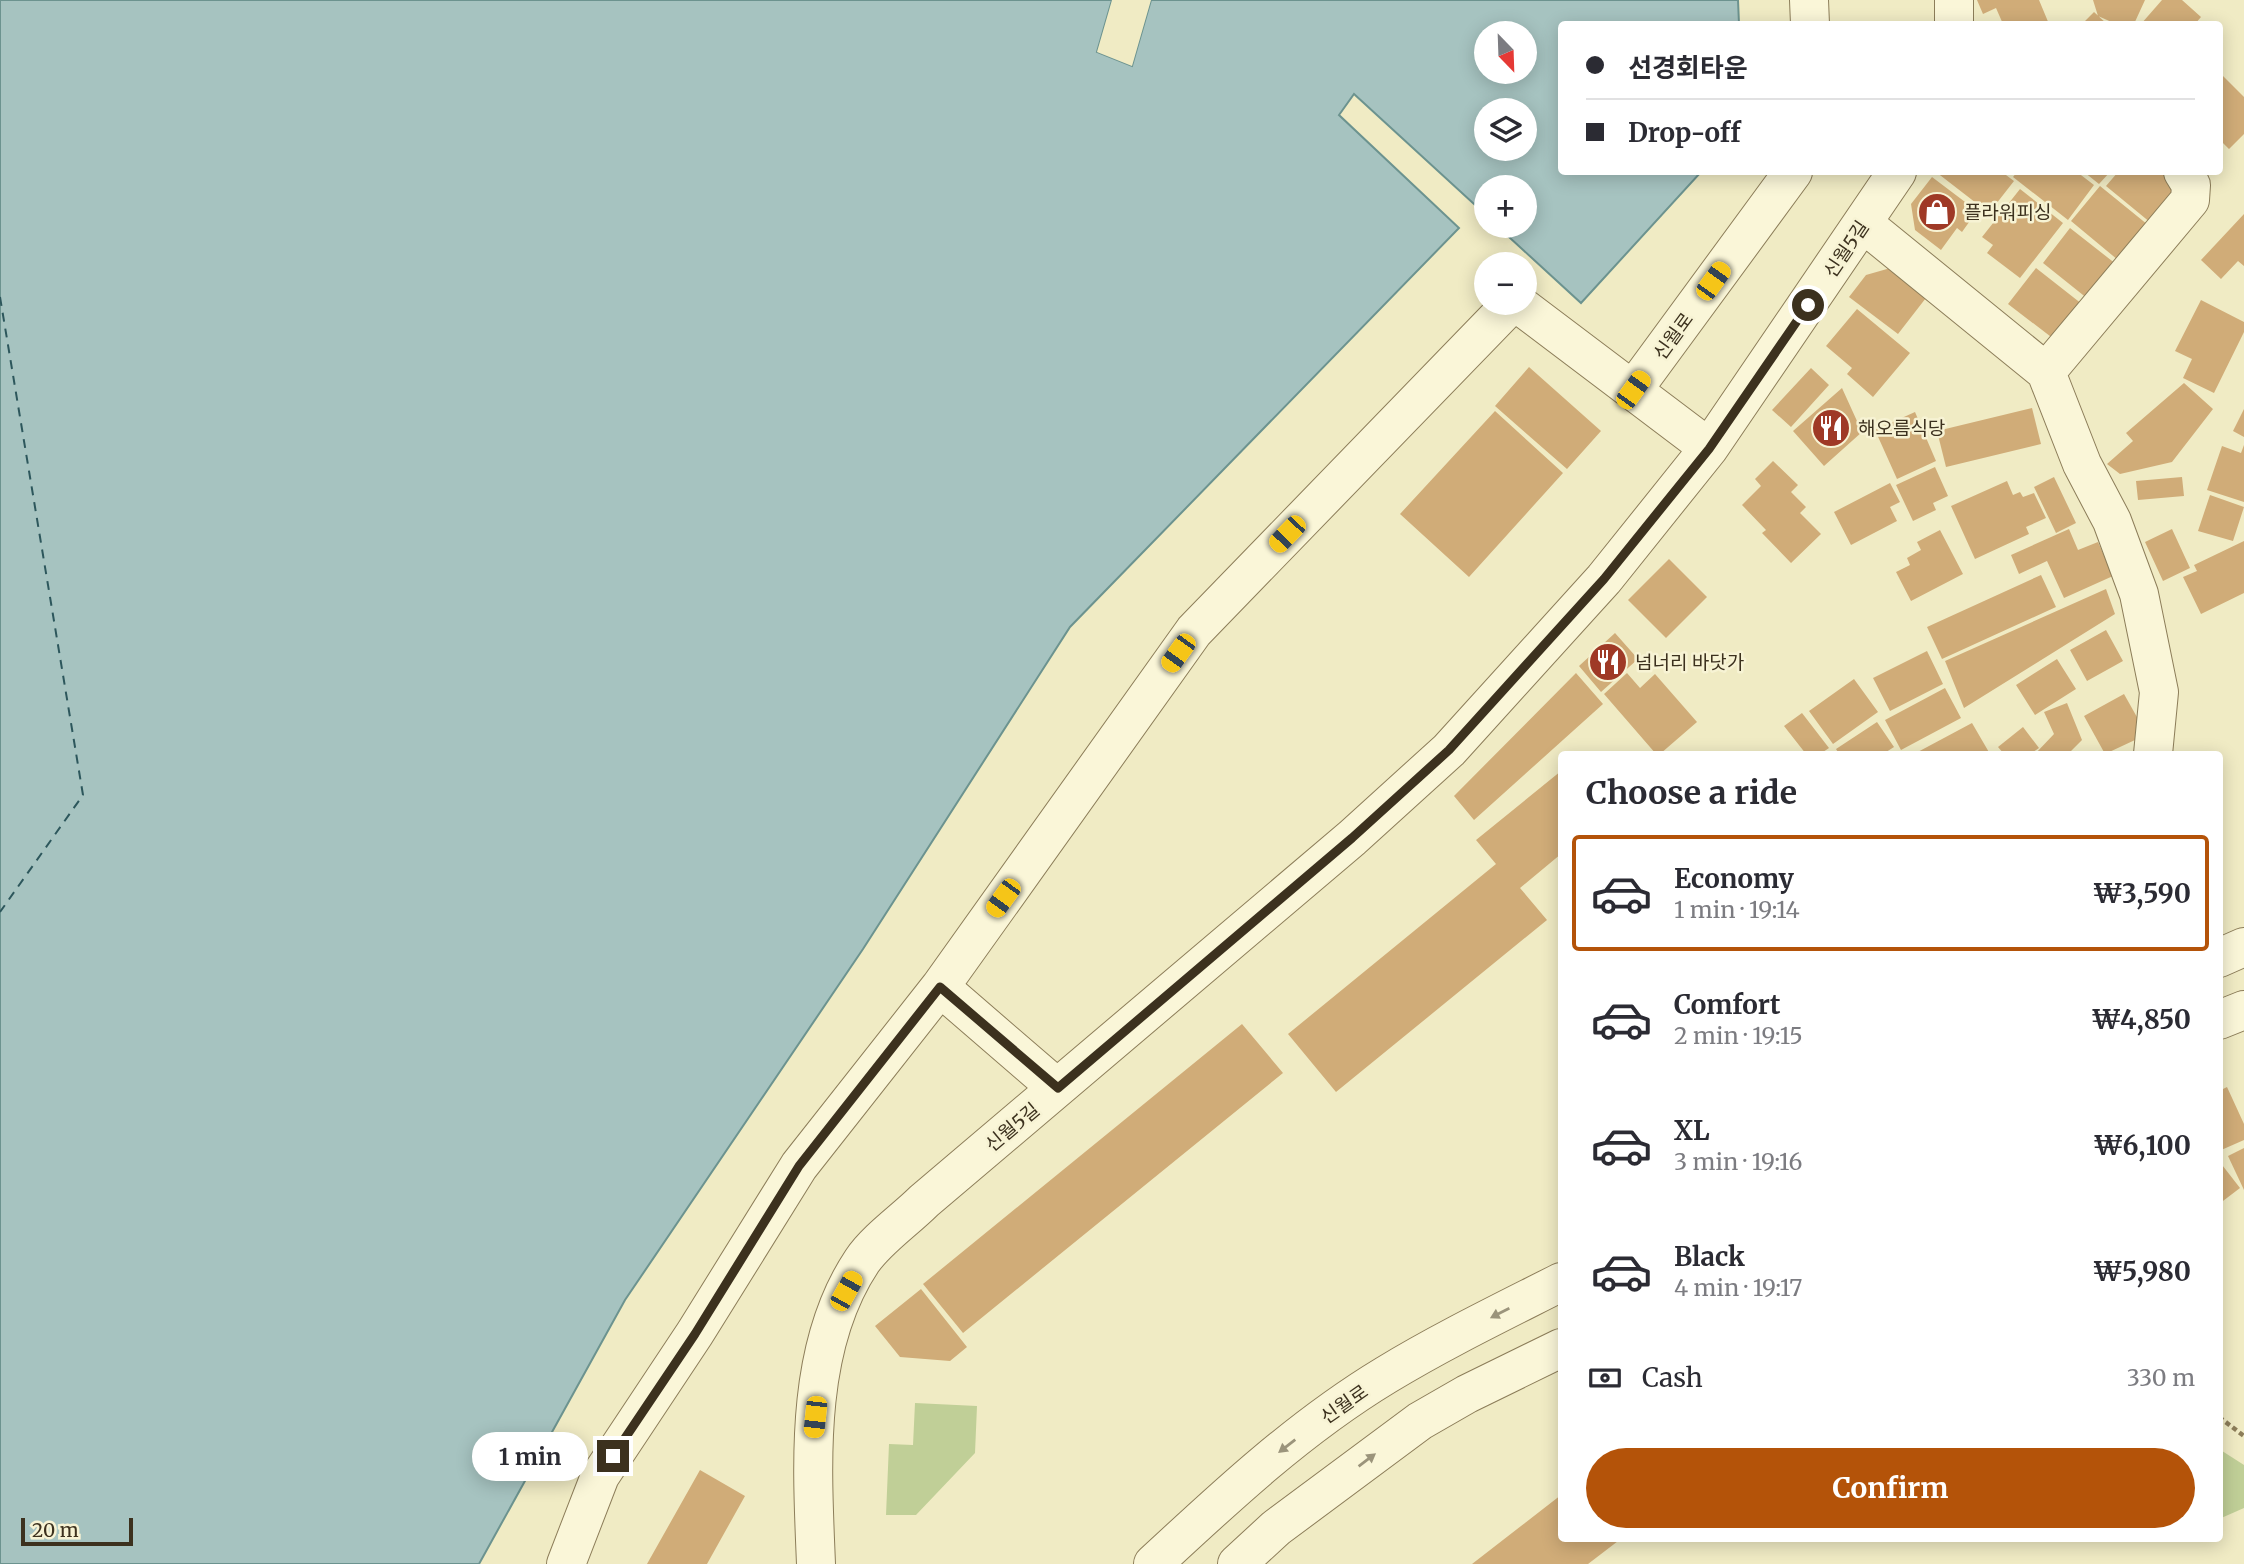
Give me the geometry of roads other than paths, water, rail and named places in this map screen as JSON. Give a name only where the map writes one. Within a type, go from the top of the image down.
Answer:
[{"type":"street","points":[[1809,0],[1810,21]]},
{"type":"street","points":[[1954,0],[1954,21]]},
{"type":"street","name":"신월로","points":[[1633,390],[1791,175]]},
{"type":"street","name":"신월5길","points":[[816,1564],[813,1440],[818,1394],[831,1336],[846,1291],[863,1259],[1058,1088],[1352,838],[1449,750],[1595,589],[1709,449],[1895,175]]},
{"type":"street","points":[[2046,372],[2190,200],[2191,185],[2185,175]]},
{"type":"street","points":[[1864,224],[2046,372],[2082,464],[2112,521],[2139,594],[2159,692],[2153,751]]},
{"type":"street","points":[[566,1564],[600,1476],[695,1334],[799,1166],[940,987],[1194,631],[1503,315]]},
{"type":"street","points":[[1531,315],[1709,449]]},
{"type":"street","points":[[2223,956],[2244,947]]},
{"type":"street","points":[[940,987],[1058,1088]]},
{"type":"street","points":[[2223,1018],[2244,1010]]},
{"type":"street","name":"신월로","points":[[1153,1564],[1247,1476],[1321,1420],[1385,1376],[1558,1284]]},
{"type":"street","points":[[1237,1564],[1276,1528],[1420,1421],[1467,1394],[1558,1349]]},
{"type":"water","points":[[0,0],[1112,0],[1097,52],[1132,66],[1151,0],[1738,0],[1739,21],[1558,21],[1558,175],[1698,175],[1581,303],[1537,263],[1537,252],[1525,252],[1510,238],[1537,238],[1537,175],[1474,175],[1474,204],[1354,94],[1339,115],[1459,228],[1070,627],[863,949],[625,1300],[479,1564],[0,1564]]},
{"type":"place","name":"플라워피싱","points":[[1937,212]]},
{"type":"place","name":"해오름식당","points":[[1831,428]]},
{"type":"place","name":"넘너리 바닷가","points":[[1608,662]]}]
